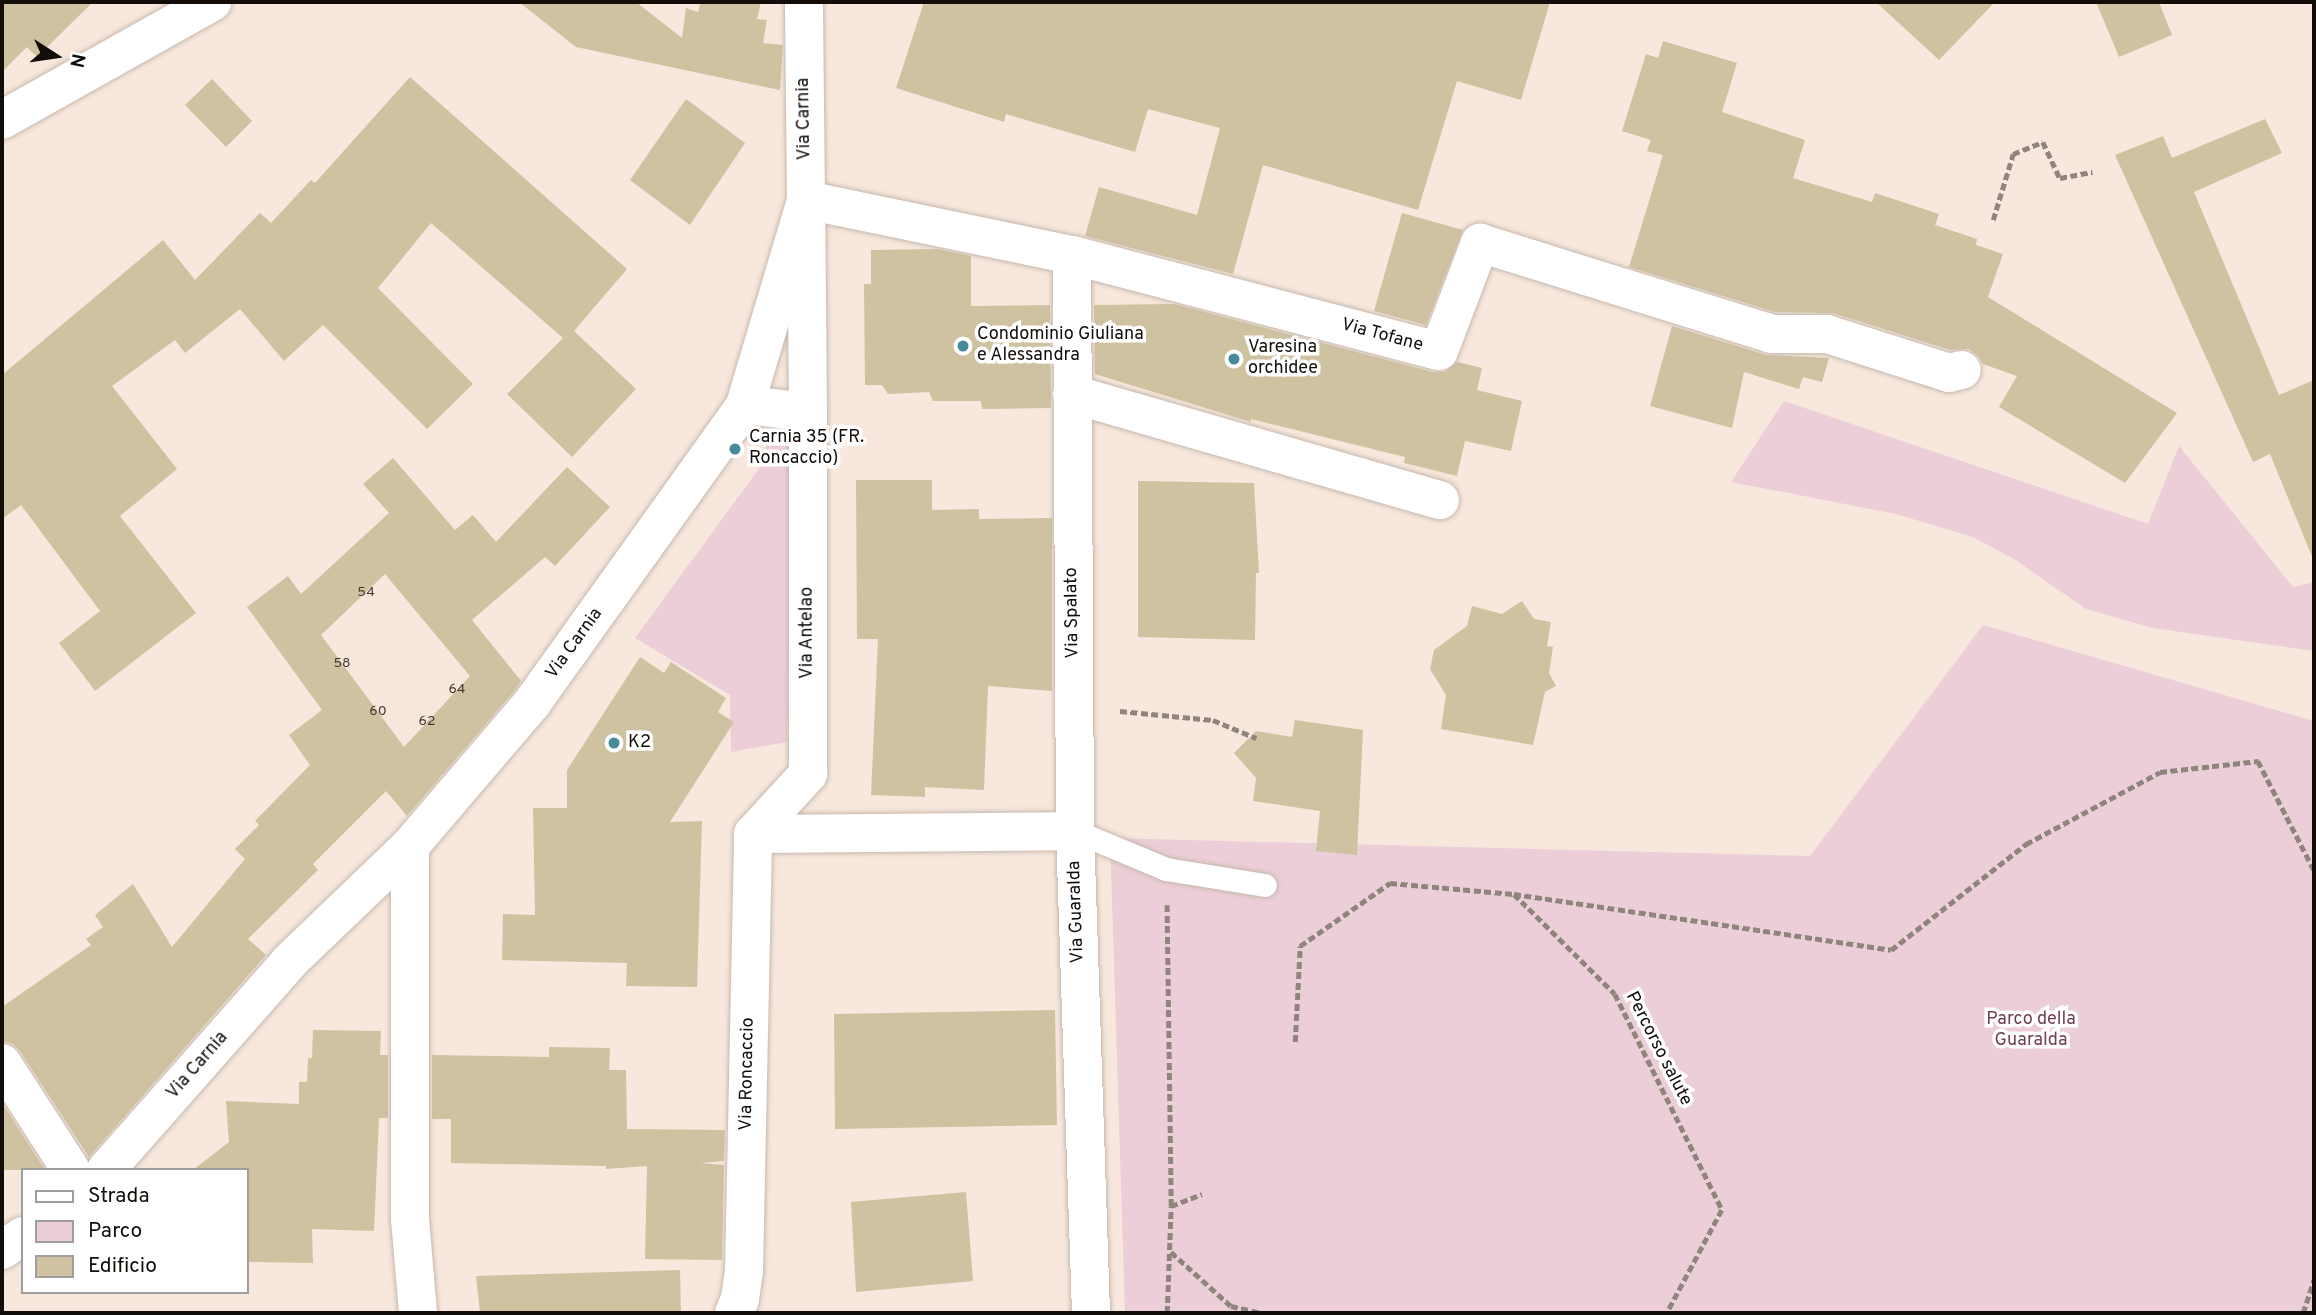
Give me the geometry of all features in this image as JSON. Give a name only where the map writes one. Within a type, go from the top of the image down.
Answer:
[{"type":"street","points":[[2,120],[212,2]]},
{"type":"street","name":"Via Carnia","points":[[108,1168],[290,961],[410,846],[532,703],[746,405],[806,200],[804,2]]},
{"type":"street","name":"Via Tofane","points":[[806,200],[1072,255],[1439,351],[1480,243],[1772,334],[1827,334],[1949,373],[1962,370]]},
{"type":"street","name":"Via Antelao","points":[[753,834],[808,774],[806,200]]},
{"type":"street","name":"Via Spalato","points":[[1072,255],[1075,831]]},
{"type":"street","points":[[1072,394],[1440,499]]},
{"type":"street","points":[[746,405],[808,412]]},
{"type":"street","points":[[753,834],[1075,831]]},
{"type":"street","name":"Via Guaralda","points":[[1075,831],[1091,1313]]},
{"type":"street","name":"Via Roncaccio","points":[[734,1313],[740,1299],[744,1271],[753,834]]},
{"type":"street","points":[[410,846],[410,1219],[418,1313]]},
{"type":"street","points":[[2,1063],[70,1168]]},
{"type":"street","points":[[2,1250],[21,1237]]},
{"type":"lane","points":[[1075,831],[1166,869],[1265,886]]},
{"type":"path","points":[[1993,220],[2012,154],[2043,142],[2060,178],[2092,172]]},
{"type":"path","points":[[1074,706],[1213,720],[1256,738]]},
{"type":"path","points":[[1295,1042],[1300,946],[1390,883],[1514,894],[1891,950],[2026,844],[2160,772],[2258,761],[2314,870]]},
{"type":"path","name":"Percorso salute","points":[[1514,894],[1615,994],[1722,1210],[1667,1313]]},
{"type":"path","points":[[1167,1313],[1171,1206],[1168,947]]},
{"type":"path","points":[[1171,1206],[1202,1194]]},
{"type":"path","points":[[1170,1252],[1231,1306],[1261,1313]]},
{"type":"path","points":[[2303,1313],[2314,1280]]},
{"type":"green space","points":[[1784,401],[2148,524],[2179,446],[2293,587],[2314,582],[2314,651],[2153,628],[2086,609],[2014,559],[1973,537],[1896,514],[1731,482]]},
{"type":"green space","points":[[782,426],[793,433],[787,742],[731,752],[730,695],[635,638],[766,459],[765,435]]},
{"type":"green space","name":"Parco della Guaralda","points":[[1983,625],[2314,721],[2314,1313],[1125,1312],[1110,838],[1810,856]]},
{"type":"building","points":[[2,2],[93,2],[37,57],[27,47],[2,72]]},
{"type":"building","points":[[519,2],[636,2],[682,38],[686,8],[698,12],[701,2],[761,2],[757,19],[767,20],[763,43],[783,45],[780,90],[576,47]]},
{"type":"building","points":[[924,2],[1550,2],[1521,100],[1457,81],[1418,210],[1263,165],[1233,274],[1085,236],[1099,187],[1197,215],[1220,128],[1148,109],[1135,152],[1006,114],[1004,122],[896,88]]},
{"type":"building","points":[[1876,2],[1995,2],[1939,60]]},
{"type":"building","points":[[2096,2],[2159,2],[2172,35],[2119,57]]},
{"type":"building","points":[[1663,41],[1737,63],[1722,112],[1805,140],[1793,178],[1872,202],[1875,193],[1939,214],[1935,225],[1977,239],[1976,245],[2003,254],[1988,297],[2177,413],[2125,483],[1999,407],[2017,376],[1983,364],[1969,349],[1950,350],[1833,313],[1775,312],[1629,267],[1663,155],[1647,151],[1651,140],[1622,131],[1646,54],[1658,58]]},
{"type":"building","points":[[410,77],[627,269],[574,331],[636,389],[572,457],[507,394],[563,338],[431,223],[378,288],[473,384],[427,429],[323,325],[284,361],[240,309],[185,353],[175,340],[112,386],[177,469],[120,516],[196,613],[95,691],[59,643],[100,611],[21,505],[2,519],[2,375],[163,240],[195,280],[260,213],[271,223],[311,180],[315,183]]},
{"type":"building","points":[[212,79],[252,121],[226,147],[185,105]]},
{"type":"building","points":[[686,99],[745,143],[690,225],[630,180]]},
{"type":"building","points":[[2265,119],[2282,153],[2194,192],[2279,395],[2314,380],[2313,559],[2270,454],[2253,462],[2115,155],[2163,136],[2172,158]]},
{"type":"building","points":[[1402,213],[1463,230],[1426,325],[1374,311]]},
{"type":"building","name":"Condominio Giuliana e Alessandra","points":[[937,249],[971,256],[971,306],[1050,305],[1051,408],[982,409],[981,401],[933,401],[929,392],[888,394],[882,385],[865,385],[864,284],[871,284],[871,250]]},
{"type":"building","points":[[1174,304],[1433,372],[1445,372],[1457,362],[1482,368],[1477,390],[1522,401],[1511,451],[1465,441],[1457,476],[1404,463],[1405,457],[1251,419],[1251,422],[1095,374],[1094,305]]},
{"type":"building","points":[[1672,326],[1766,355],[1829,358],[1822,382],[1803,377],[1799,389],[1744,372],[1732,428],[1650,406]]},
{"type":"building","points":[[393,458],[455,530],[473,515],[496,542],[567,467],[610,507],[555,566],[545,557],[472,620],[521,681],[515,690],[407,816],[386,791],[313,864],[318,870],[248,939],[266,955],[89,1157],[20,1051],[13,1044],[2,1041],[2,1007],[91,945],[86,939],[103,927],[95,915],[133,884],[172,947],[245,859],[235,849],[259,825],[255,821],[310,765],[289,735],[322,710],[247,607],[288,576],[301,594],[389,513],[363,484]],"holes":[[[385,574],[470,676],[404,747],[321,635]]]},
{"type":"building","points":[[856,480],[932,480],[932,510],[979,509],[979,519],[1052,518],[1052,691],[988,686],[984,790],[925,787],[925,797],[871,795],[878,639],[857,639]]},
{"type":"building","points":[[1138,481],[1254,483],[1259,573],[1256,573],[1255,640],[1138,637]]},
{"type":"building","points":[[1522,601],[1534,619],[1551,622],[1547,646],[1553,647],[1549,673],[1556,686],[1545,692],[1533,745],[1441,729],[1446,695],[1430,669],[1434,650],[1467,626],[1472,606],[1502,614]]},
{"type":"building","points":[[640,657],[664,673],[671,662],[726,698],[718,712],[734,722],[670,822],[702,821],[697,987],[626,986],[627,963],[502,960],[503,914],[535,915],[533,808],[567,808],[567,770]]},
{"type":"building","points":[[1295,720],[1363,730],[1357,855],[1316,851],[1320,811],[1253,801],[1256,778],[1234,753],[1256,731],[1292,737]]},
{"type":"building","points":[[1055,1010],[1057,1125],[835,1129],[834,1014]]},
{"type":"building","points":[[313,1030],[381,1031],[380,1055],[388,1055],[388,1118],[379,1118],[374,1231],[312,1229],[313,1263],[248,1262],[248,1168],[196,1168],[229,1142],[226,1101],[299,1104],[299,1082],[307,1082],[308,1058],[312,1058]]},
{"type":"building","points":[[549,1047],[610,1048],[609,1070],[626,1070],[627,1129],[725,1130],[724,1161],[700,1163],[724,1165],[722,1260],[645,1259],[647,1166],[606,1169],[606,1166],[451,1163],[451,1119],[432,1119],[432,1055],[549,1057]]},
{"type":"building","points":[[2,1103],[44,1168],[2,1170]]},
{"type":"building","points":[[966,1192],[973,1281],[856,1292],[851,1202]]},
{"type":"building","points":[[680,1270],[681,1313],[480,1313],[476,1276]]},
{"type":"place","name":"Condominio Giuliana e Alessandra","points":[[963,346]]},
{"type":"place","name":"Varesina orchidee","points":[[1234,359]]},
{"type":"place","name":"Carnia 35 (FR. Roncaccio)","points":[[735,449]]},
{"type":"place","name":"K2","points":[[614,743]]}]
